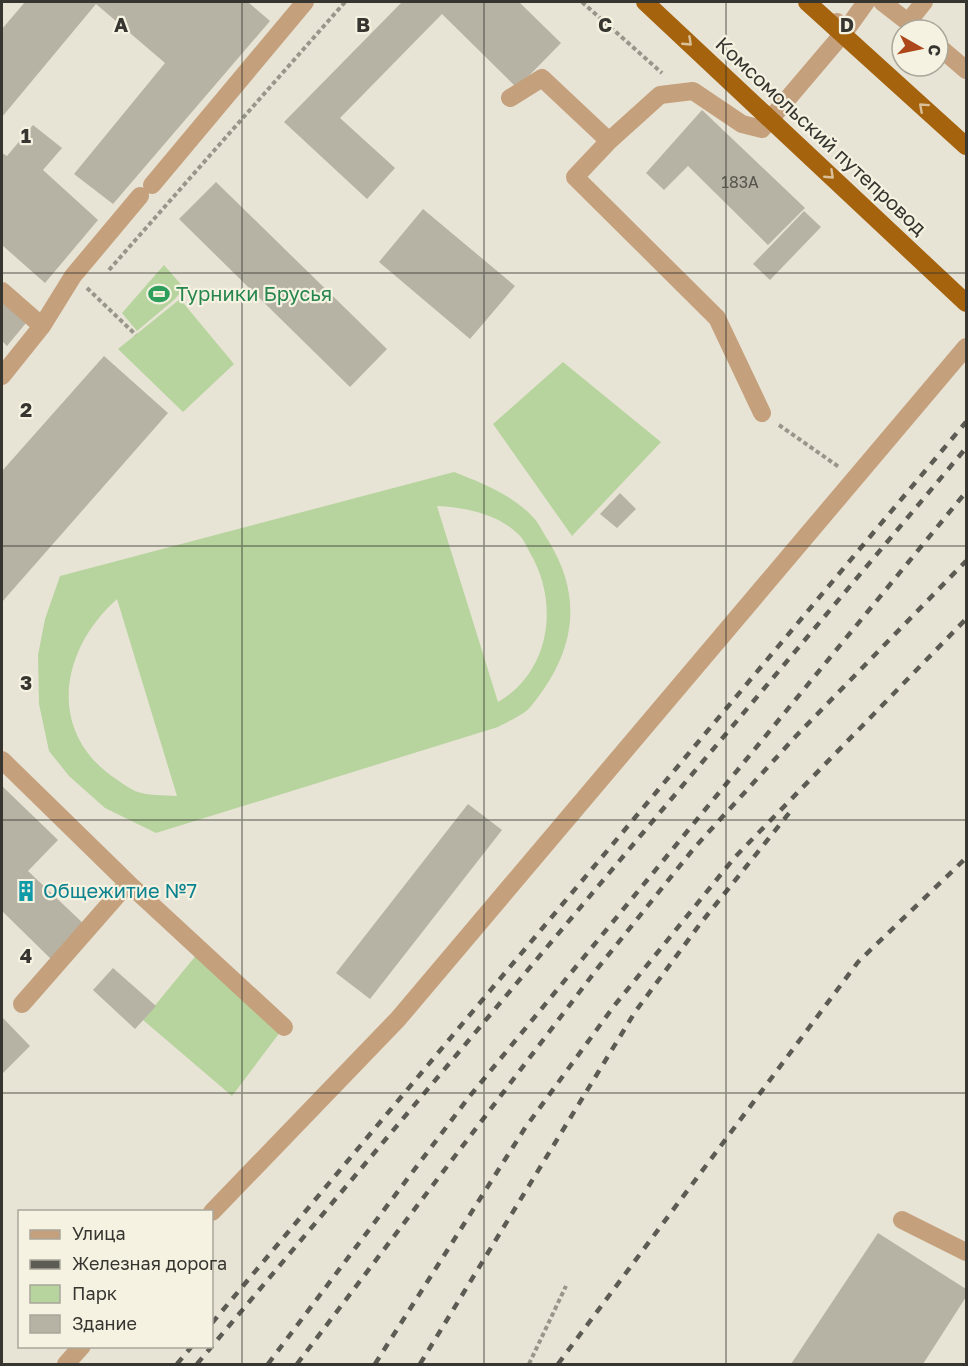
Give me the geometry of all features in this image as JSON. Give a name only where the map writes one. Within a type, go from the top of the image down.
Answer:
[{"type":"main road","name":"Комсомольский путепровод","points":[[645,2],[966,303]]},
{"type":"main road","points":[[807,2],[966,146]]},
{"type":"lane","points":[[2,376],[42,326],[73,276],[304,2]]},
{"type":"lane","points":[[813,2],[846,30]]},
{"type":"lane","points":[[762,413],[717,318],[575,177],[609,141],[660,95],[693,91],[742,124],[762,129],[846,30],[866,2]]},
{"type":"lane","points":[[882,2],[903,18]]},
{"type":"lane","points":[[917,18],[924,2]]},
{"type":"lane","points":[[950,56],[966,70]]},
{"type":"lane","points":[[510,98],[542,78],[609,141]]},
{"type":"lane","points":[[2,291],[42,326]]},
{"type":"lane","points":[[213,1211],[398,1019],[601,782],[966,347]]},
{"type":"lane","points":[[2,760],[128,883],[284,1027]]},
{"type":"lane","points":[[22,1004],[128,883]]},
{"type":"lane","points":[[902,1220],[966,1252]]},
{"type":"lane","points":[[66,1365],[81,1348]]},
{"type":"path","points":[[106,273],[345,2]]},
{"type":"path","points":[[582,2],[660,72],[670,76]]},
{"type":"path","points":[[73,276],[136,335]]},
{"type":"path","points":[[90,291],[98,282]]},
{"type":"path","points":[[762,413],[854,478]]},
{"type":"path","points":[[529,1365],[566,1286]]},
{"type":"green space","name":"Турники Брусья","points":[[164,265],[184,288],[175,299],[137,331],[122,313]]},
{"type":"green space","points":[[180,299],[234,364],[183,412],[118,349]]},
{"type":"green space","points":[[563,362],[661,442],[572,536],[493,424]]},
{"type":"green space","points":[[454,472],[506,496],[535,519],[559,562],[567,583],[570,624],[558,665],[547,685],[529,709],[498,727],[156,833],[105,808],[69,776],[49,751],[39,704],[38,655],[45,619],[60,576]],"holes":[[[437,506],[480,513],[501,521],[523,540],[539,573],[545,593],[547,614],[545,635],[539,655],[529,673],[516,689],[498,702]],[[117,599],[177,796],[140,793],[116,779],[94,760],[79,738],[71,715],[69,690],[73,666],[83,642],[98,619]]]},
{"type":"green space","points":[[198,953],[284,1027],[232,1096],[143,1020]]},
{"type":"building","points":[[25,2],[248,2],[270,21],[113,204],[74,174],[165,63],[96,4],[2,117],[2,29]]},
{"type":"building","points":[[402,2],[519,2],[561,43],[517,88],[442,14],[340,118],[395,168],[367,199],[284,122]]},
{"type":"building","points":[[702,110],[805,208],[768,245],[688,166],[664,190],[646,173]]},
{"type":"building","points":[[33,125],[62,148],[43,170],[98,220],[45,283],[2,245],[2,153],[7,156]]},
{"type":"building","points":[[216,182],[387,349],[350,387],[179,219]]},
{"type":"building","points":[[423,209],[515,286],[470,339],[379,262]]},
{"type":"building","points":[[804,211],[821,227],[770,280],[753,264]]},
{"type":"building","points":[[2,302],[26,323],[7,346],[2,341]]},
{"type":"building","points":[[104,356],[168,413],[2,602],[2,471]]},
{"type":"building","points":[[620,493],[636,509],[617,528],[600,514]]},
{"type":"building","name":"Общежитие №7","points":[[2,786],[58,840],[28,871],[86,926],[53,961],[2,911]]},
{"type":"building","points":[[468,804],[502,830],[370,999],[336,973]]},
{"type":"building","points":[[113,968],[156,1006],[135,1029],[93,990]]},
{"type":"building","points":[[2,1017],[30,1046],[2,1074]]},
{"type":"building","points":[[878,1233],[966,1289],[966,1297],[923,1364],[791,1364]]},
{"type":"railway","points":[[213,1322],[966,422]]},
{"type":"railway","points":[[213,1345],[966,448]]},
{"type":"railway","points":[[268,1364],[469,1097],[966,492]]},
{"type":"railway","points":[[297,1364],[597,969],[695,847],[796,736],[966,561]]},
{"type":"railway","points":[[375,1364],[525,1128],[614,1006],[735,857],[966,619]]},
{"type":"railway","points":[[420,1364],[635,1012],[700,924],[794,807]]},
{"type":"railway","points":[[558,1364],[858,962],[966,858]]},
{"type":"railway","points":[[177,1364],[190,1348]]},
{"type":"railway","points":[[197,1364],[210,1348]]},
{"type":"place","name":"Турники Брусья","points":[[159,294]]},
{"type":"place","name":"Общежитие №7","points":[[26,891]]}]
